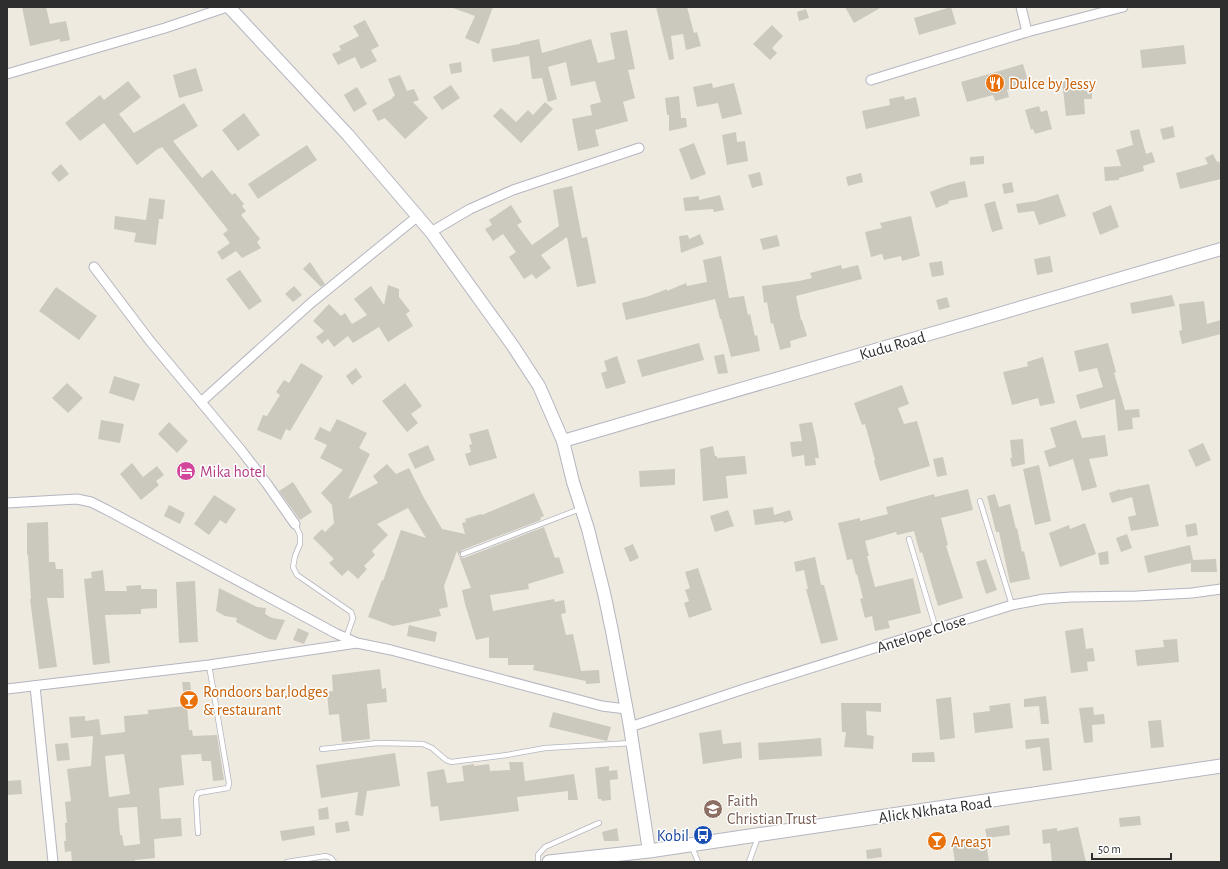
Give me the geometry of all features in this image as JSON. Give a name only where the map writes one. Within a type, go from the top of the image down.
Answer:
[{"type":"main road","name":"Alick Nkhata Road","points":[[548,862],[650,857],[691,845],[1221,766]]},
{"type":"street","points":[[7,74],[165,28],[228,7],[348,135],[418,216],[513,346],[539,386],[563,441],[573,482],[582,508],[607,608],[630,727],[650,857]]},
{"type":"street","points":[[1021,7],[1027,32]]},
{"type":"street","points":[[871,80],[1027,32],[1123,7]]},
{"type":"street","points":[[431,232],[470,208],[493,198],[639,148]]},
{"type":"street","points":[[201,402],[311,303],[418,216]]},
{"type":"street","name":"Kudu Road","points":[[563,441],[1221,249]]},
{"type":"street","points":[[94,267],[150,341],[263,478],[295,524]]},
{"type":"street","points":[[7,503],[77,499],[91,502],[357,643],[391,650],[602,706],[626,710]]},
{"type":"street","name":"Antelope Close","points":[[630,727],[1012,605],[1071,597],[1137,596],[1192,593],[1221,589]]},
{"type":"street","points":[[7,689],[209,665],[357,643]]},
{"type":"street","points":[[35,686],[53,862]]},
{"type":"lane","points":[[980,501],[1012,605]]},
{"type":"lane","points":[[463,554],[582,508]]},
{"type":"lane","points":[[295,524],[300,535],[300,544],[295,556],[293,567],[297,575],[352,612],[353,618],[346,638]]},
{"type":"lane","points":[[909,539],[936,629]]},
{"type":"lane","points":[[198,833],[196,798],[198,793],[228,788],[229,783],[209,665]]},
{"type":"lane","points":[[322,749],[378,743],[423,744],[432,748],[446,760],[451,762],[545,748],[632,743]]},
{"type":"lane","points":[[538,862],[538,855],[545,847],[599,823]]},
{"type":"lane","points":[[749,862],[759,835]]},
{"type":"lane","points":[[691,845],[698,862]]},
{"type":"lane","points":[[287,862],[326,856],[331,858],[334,862]]},
{"type":"building","points":[[22,7],[46,7],[50,24],[66,21],[70,40],[60,42],[60,39],[30,46]]},
{"type":"building","points":[[453,7],[493,7],[479,44],[465,38],[475,16]]},
{"type":"building","points":[[656,7],[687,7],[694,33],[697,32],[701,46],[686,50],[683,34],[671,36],[674,59],[669,60]]},
{"type":"building","points":[[845,7],[882,7],[854,23]]},
{"type":"building","points":[[951,7],[956,24],[919,35],[914,18]]},
{"type":"building","points":[[806,9],[809,18],[799,21],[797,12]]},
{"type":"building","points":[[365,20],[379,46],[371,50],[377,61],[361,69],[355,57],[338,65],[332,54],[341,50],[339,46],[359,36],[353,26]]},
{"type":"building","points":[[772,25],[783,36],[772,48],[777,53],[770,60],[753,44]]},
{"type":"building","points":[[627,30],[635,69],[628,70],[635,98],[623,102],[628,121],[595,130],[599,146],[578,151],[572,119],[592,115],[590,105],[601,102],[595,81],[571,86],[566,62],[548,67],[557,99],[548,102],[542,78],[532,79],[529,56],[493,62],[491,49],[539,39],[542,53],[591,39],[598,63],[615,59],[610,33]]},
{"type":"building","points":[[1184,45],[1186,64],[1142,68],[1140,50]]},
{"type":"building","points":[[461,62],[462,72],[451,74],[449,64]]},
{"type":"building","name":"Dulce by Jessy","points":[[1023,64],[1029,84],[1007,90],[1009,97],[995,101],[993,95],[967,102],[961,82]]},
{"type":"building","points":[[196,68],[203,91],[179,98],[173,75]]},
{"type":"building","points":[[400,75],[407,91],[414,89],[419,100],[413,102],[428,118],[405,139],[385,118],[378,121],[372,110],[395,96],[388,79]]},
{"type":"building","points":[[1082,80],[1083,90],[1092,90],[1092,99],[1084,99],[1085,114],[1066,116],[1062,81]]},
{"type":"building","points":[[128,81],[141,97],[119,114],[134,133],[184,103],[198,126],[173,141],[202,178],[212,170],[232,195],[235,193],[244,204],[242,206],[246,211],[241,215],[260,239],[257,242],[261,248],[242,258],[236,251],[222,260],[217,252],[230,243],[223,234],[228,230],[162,147],[137,165],[104,123],[80,141],[65,123],[100,95],[104,100]]},
{"type":"building","points":[[712,83],[713,88],[734,83],[742,114],[722,119],[718,103],[697,107],[693,87]]},
{"type":"building","points":[[451,85],[460,98],[442,110],[433,97]]},
{"type":"building","points":[[357,87],[367,104],[354,112],[344,95]]},
{"type":"building","points":[[679,96],[681,118],[686,118],[687,127],[669,131],[669,115],[667,115],[665,98]]},
{"type":"building","points":[[904,96],[905,100],[916,97],[920,116],[866,129],[862,111],[890,105],[889,99]]},
{"type":"building","points":[[545,102],[553,109],[521,143],[493,116],[501,108],[516,122],[528,110],[533,115]]},
{"type":"building","points":[[1039,106],[1041,112],[1047,110],[1052,129],[1035,134],[1033,129],[1031,130],[1025,110]]},
{"type":"building","points":[[244,113],[260,135],[238,151],[222,130]]},
{"type":"building","points":[[1173,126],[1175,137],[1163,140],[1160,129]]},
{"type":"building","points":[[1139,129],[1146,154],[1152,152],[1155,162],[1143,166],[1144,171],[1119,178],[1119,180],[1105,181],[1104,167],[1121,166],[1116,150],[1133,145],[1130,131]]},
{"type":"building","points":[[736,132],[737,142],[745,141],[748,161],[727,165],[722,135]]},
{"type":"building","points":[[694,143],[706,174],[691,180],[679,149]]},
{"type":"building","points":[[307,145],[317,160],[258,199],[248,184]]},
{"type":"building","points":[[1213,154],[1217,162],[1219,161],[1221,179],[1180,189],[1176,173],[1208,164],[1205,158]]},
{"type":"building","points":[[984,156],[984,164],[970,165],[970,157]]},
{"type":"building","points":[[61,164],[69,174],[59,182],[51,173]]},
{"type":"building","points":[[760,172],[763,185],[752,188],[748,175]]},
{"type":"building","points":[[861,173],[863,182],[848,186],[846,177]]},
{"type":"building","points":[[965,181],[968,197],[948,201],[949,203],[936,208],[930,192],[948,185]]},
{"type":"building","points":[[1012,182],[1014,192],[1004,194],[1002,184]]},
{"type":"building","points":[[572,186],[582,238],[587,237],[596,283],[577,287],[567,237],[541,255],[551,268],[536,279],[532,274],[524,279],[509,257],[516,252],[503,234],[493,241],[485,229],[492,225],[489,220],[511,205],[522,222],[517,225],[532,245],[559,226],[553,190]]},
{"type":"building","points":[[1058,194],[1066,216],[1039,225],[1034,211],[1018,213],[1016,204],[1036,201]]},
{"type":"building","points":[[720,195],[724,210],[714,212],[713,209],[685,211],[683,198],[699,196],[699,200]]},
{"type":"building","points":[[149,198],[165,200],[163,219],[159,219],[156,245],[134,242],[136,233],[114,229],[115,216],[146,220]]},
{"type":"building","points":[[995,201],[1003,229],[992,232],[984,204]]},
{"type":"building","points":[[1111,205],[1119,227],[1100,235],[1092,213]]},
{"type":"building","points":[[911,216],[920,256],[902,261],[901,256],[884,260],[882,254],[871,257],[865,232],[882,228],[880,223]]},
{"type":"building","points":[[700,234],[704,244],[681,253],[679,236],[688,235],[689,239]]},
{"type":"building","points":[[777,235],[780,246],[763,250],[760,239]]},
{"type":"building","points":[[721,256],[729,298],[744,296],[755,336],[757,335],[760,351],[731,357],[715,299],[626,320],[622,303],[649,296],[667,289],[667,291],[686,283],[687,286],[707,282],[703,260]]},
{"type":"building","points":[[1050,256],[1053,272],[1037,275],[1034,259]]},
{"type":"building","points":[[942,261],[944,275],[932,277],[929,263]]},
{"type":"building","points":[[310,262],[325,284],[321,287],[303,269]]},
{"type":"building","points":[[841,265],[842,269],[858,265],[862,279],[796,296],[801,320],[807,336],[790,341],[791,347],[780,350],[773,323],[771,324],[767,302],[764,303],[762,286],[812,278],[810,273]]},
{"type":"building","points":[[240,270],[262,301],[249,310],[226,279]]},
{"type":"building","points":[[388,285],[399,289],[399,297],[410,311],[406,314],[413,326],[388,342],[379,327],[353,343],[348,336],[334,347],[328,339],[322,344],[316,337],[324,331],[313,321],[329,304],[341,316],[345,313],[352,324],[367,315],[354,299],[371,286],[384,305]]},
{"type":"building","points":[[294,286],[302,295],[293,302],[285,294]]},
{"type":"building","points":[[56,287],[97,316],[79,340],[39,311]]},
{"type":"building","points":[[1172,295],[1175,306],[1132,314],[1130,303]]},
{"type":"building","points":[[947,297],[950,307],[939,310],[936,300]]},
{"type":"building","points":[[1204,301],[1207,324],[1221,320],[1221,334],[1182,344],[1179,331],[1182,330],[1179,304]]},
{"type":"building","points":[[699,343],[704,360],[642,377],[637,360]]},
{"type":"building","points":[[1108,343],[1116,372],[1114,373],[1125,410],[1139,409],[1140,417],[1132,418],[1133,429],[1118,431],[1115,399],[1080,409],[1076,395],[1103,387],[1097,368],[1079,372],[1074,351]]},
{"type":"building","points":[[724,354],[728,373],[718,374],[714,356]]},
{"type":"building","points":[[617,356],[626,383],[606,389],[601,373],[607,371],[604,361]]},
{"type":"building","points":[[1043,357],[1055,403],[1040,406],[1038,398],[1012,405],[1003,372],[1028,366],[1027,362]]},
{"type":"building","points":[[301,363],[323,376],[290,431],[286,429],[281,440],[257,430],[263,415],[267,416],[280,395],[276,392],[284,380],[289,383]]},
{"type":"building","points":[[356,368],[362,377],[352,385],[346,376]]},
{"type":"building","points":[[114,376],[140,384],[134,401],[109,393]]},
{"type":"building","points":[[67,383],[83,398],[68,413],[52,398]]},
{"type":"building","points":[[405,383],[422,406],[411,414],[418,423],[407,432],[382,401]]},
{"type":"building","points":[[902,385],[909,404],[898,408],[904,424],[917,421],[930,466],[880,481],[865,424],[862,425],[854,403]]},
{"type":"building","points":[[337,419],[367,433],[359,448],[370,454],[348,499],[378,483],[373,476],[387,464],[396,474],[409,468],[442,529],[465,534],[462,523],[466,522],[465,519],[481,514],[482,515],[534,493],[544,516],[540,518],[541,520],[462,550],[459,555],[464,558],[544,527],[555,558],[559,557],[564,573],[528,584],[529,589],[490,595],[493,611],[554,599],[555,602],[564,600],[566,613],[561,614],[566,635],[573,634],[581,671],[599,670],[600,683],[586,684],[586,681],[533,670],[534,665],[508,665],[508,658],[489,658],[489,637],[476,640],[465,604],[462,590],[471,588],[457,551],[444,586],[448,607],[439,609],[441,616],[393,626],[368,617],[382,580],[383,581],[401,530],[426,538],[408,508],[377,524],[388,535],[372,551],[375,555],[364,566],[367,569],[358,579],[348,570],[342,576],[329,563],[334,559],[313,538],[322,529],[325,532],[334,523],[332,505],[321,493],[343,470],[320,458],[327,445],[314,439],[320,427],[330,432]]},
{"type":"building","points":[[101,420],[124,424],[120,443],[98,439]]},
{"type":"building","points":[[1076,420],[1082,438],[1105,435],[1108,456],[1089,459],[1097,487],[1082,491],[1073,459],[1049,467],[1044,451],[1056,447],[1050,428]]},
{"type":"building","points":[[169,422],[188,441],[177,453],[158,434]]},
{"type":"building","points":[[812,422],[819,458],[815,458],[816,465],[805,466],[804,455],[792,457],[790,442],[802,441],[799,424]]},
{"type":"building","points":[[488,429],[497,458],[469,466],[465,454],[471,452],[469,445],[472,444],[469,434]]},
{"type":"building","points":[[1023,439],[1025,464],[1012,467],[1010,458],[1012,458],[1010,440]]},
{"type":"building","points":[[1203,443],[1211,460],[1196,467],[1188,450]]},
{"type":"building","points":[[428,445],[435,460],[415,469],[408,454]]},
{"type":"building","points":[[713,446],[715,456],[717,456],[717,458],[745,456],[747,474],[726,476],[728,498],[703,501],[700,449]]},
{"type":"building","points":[[943,457],[947,475],[937,477],[933,459]]},
{"type":"building","points":[[132,463],[143,477],[157,466],[164,475],[156,481],[159,485],[141,500],[120,474]]},
{"type":"building","points":[[1039,465],[1051,521],[1035,525],[1023,469]]},
{"type":"building","points":[[675,469],[675,485],[640,487],[639,471]]},
{"type":"building","points":[[293,482],[312,512],[300,520],[279,491]]},
{"type":"building","points":[[1149,484],[1159,526],[1131,531],[1128,517],[1136,515],[1132,497],[1112,503],[1109,493],[1120,489]]},
{"type":"building","points":[[968,489],[973,510],[941,518],[948,545],[946,546],[963,598],[938,606],[922,552],[920,553],[914,531],[897,535],[896,532],[865,541],[869,556],[867,556],[875,587],[913,578],[921,613],[888,621],[890,628],[875,631],[872,616],[865,618],[860,599],[863,598],[857,574],[856,575],[852,559],[847,560],[838,523],[860,518],[860,521],[888,514],[886,507],[934,494],[935,497]]},
{"type":"building","points":[[995,494],[999,507],[1010,504],[1022,552],[1024,551],[1030,579],[1010,583],[999,532],[996,532],[987,496]]},
{"type":"building","points":[[214,495],[236,509],[226,524],[220,520],[209,535],[194,524]]},
{"type":"building","points":[[169,505],[185,513],[180,524],[164,516]]},
{"type":"building","points":[[773,507],[774,515],[790,510],[793,520],[784,523],[783,521],[755,525],[753,510]]},
{"type":"building","points":[[728,510],[734,526],[715,532],[710,516]]},
{"type":"building","points":[[48,522],[49,562],[55,562],[56,569],[63,569],[64,598],[47,598],[57,667],[39,669],[30,599],[27,555],[27,523]]},
{"type":"building","points":[[1085,523],[1096,554],[1060,567],[1049,533],[1069,525],[1070,529]]},
{"type":"building","points":[[1196,523],[1198,535],[1187,537],[1185,525]]},
{"type":"building","points":[[1127,534],[1132,548],[1121,552],[1116,538]]},
{"type":"building","points":[[633,544],[639,558],[630,562],[624,548]]},
{"type":"building","points":[[1190,545],[1193,560],[1216,559],[1217,572],[1191,572],[1191,563],[1148,573],[1144,556]]},
{"type":"building","points":[[1108,551],[1109,564],[1100,565],[1098,553]]},
{"type":"building","points":[[815,557],[821,585],[824,585],[838,640],[821,644],[806,589],[808,589],[804,570],[796,572],[794,562]]},
{"type":"building","points":[[986,559],[997,590],[986,594],[976,562]]},
{"type":"building","points":[[698,568],[712,610],[689,618],[684,603],[689,601],[685,590],[690,588],[685,572]]},
{"type":"building","points":[[103,570],[105,591],[127,591],[126,586],[141,585],[141,589],[157,589],[157,608],[141,609],[141,614],[105,615],[110,663],[93,665],[84,579],[92,578],[91,572]]},
{"type":"building","points":[[195,581],[198,642],[179,643],[176,582]]},
{"type":"building","points":[[219,588],[257,607],[266,608],[265,614],[272,618],[285,620],[276,640],[269,639],[236,622],[237,618],[225,616],[216,611]]},
{"type":"building","points":[[409,625],[437,632],[435,642],[407,636]]},
{"type":"building","points":[[298,628],[309,633],[304,644],[293,640]]},
{"type":"building","points":[[1083,628],[1086,649],[1093,648],[1095,661],[1087,662],[1088,671],[1071,673],[1065,631]]},
{"type":"building","points":[[1177,639],[1179,662],[1137,666],[1135,650],[1164,647],[1163,640]]},
{"type":"building","points":[[380,669],[382,689],[386,688],[387,702],[367,704],[370,739],[342,742],[339,714],[329,715],[327,692],[333,691],[332,675]]},
{"type":"building","points":[[182,682],[190,682],[193,706],[187,707],[189,730],[192,730],[193,736],[217,735],[224,780],[213,781],[211,761],[202,761],[201,754],[181,755],[184,785],[159,788],[161,819],[181,818],[182,836],[154,839],[155,858],[135,860],[135,862],[72,862],[71,851],[65,852],[64,841],[66,841],[65,823],[67,823],[65,802],[71,801],[67,769],[91,766],[93,736],[71,738],[69,717],[85,716],[85,721],[99,719],[101,735],[125,732],[124,716],[148,714],[148,710],[185,706]],"holes":[[[124,754],[130,794],[109,797],[105,756]],[[137,807],[140,844],[124,846],[122,835],[120,835],[118,808]]]},
{"type":"building","points":[[1046,696],[1049,724],[1041,724],[1039,706],[1024,707],[1024,699]]},
{"type":"building","points":[[951,697],[955,738],[940,740],[936,699]]},
{"type":"building","points":[[841,703],[881,703],[881,712],[866,711],[867,735],[874,736],[873,749],[844,747],[846,732],[842,732]]},
{"type":"building","points":[[1010,703],[1013,728],[975,733],[973,713],[990,711],[989,706]]},
{"type":"building","points":[[1093,707],[1094,715],[1104,714],[1105,724],[1092,725],[1093,742],[1084,743],[1079,708]]},
{"type":"building","points":[[553,712],[611,727],[607,741],[549,727]]},
{"type":"building","points":[[1161,720],[1164,747],[1151,748],[1148,721]]},
{"type":"building","points":[[721,730],[723,744],[741,742],[742,758],[703,764],[699,733]]},
{"type":"building","points":[[821,738],[822,756],[759,760],[758,743]]},
{"type":"building","points":[[1049,738],[1052,770],[1043,771],[1040,747],[1026,749],[1025,740]]},
{"type":"building","points":[[68,743],[70,760],[57,761],[55,744]]},
{"type":"building","points":[[934,752],[935,762],[912,762],[912,753]]},
{"type":"building","points":[[395,753],[400,786],[367,791],[363,816],[355,815],[358,792],[321,798],[316,765]]},
{"type":"building","points":[[509,762],[523,762],[525,781],[574,774],[578,800],[568,800],[568,791],[517,797],[519,811],[440,821],[438,806],[431,807],[427,772],[444,769],[447,783],[464,781],[462,766],[489,764],[490,771],[510,770]]},
{"type":"building","points":[[609,766],[609,771],[617,770],[618,779],[610,780],[611,800],[602,801],[601,799],[598,799],[595,768]]},
{"type":"building","points":[[21,780],[22,794],[7,795],[7,781]]},
{"type":"building","points":[[328,807],[329,819],[319,820],[318,809]]},
{"type":"building","points":[[1140,816],[1141,825],[1120,827],[1119,818]]},
{"type":"building","points":[[348,821],[350,831],[336,833],[335,823]]},
{"type":"building","points":[[1009,825],[1010,835],[987,838],[985,829]]},
{"type":"building","points":[[314,826],[315,835],[282,841],[280,831]]},
{"type":"building","points":[[1078,827],[1086,862],[1052,862],[1050,843],[1043,844],[1042,830],[1057,828],[1057,831]]},
{"type":"building","points":[[617,828],[619,841],[604,841],[602,832]]},
{"type":"building","points":[[975,840],[986,841],[989,862],[955,862],[952,843]]},
{"type":"building","points":[[881,848],[882,857],[867,859],[866,850]]},
{"type":"place","name":"Dulce by Jessy","points":[[995,83]]},
{"type":"place","name":"Mika hotel","points":[[186,471]]},
{"type":"place","name":"Rondoors bar,lodges & restaurant","points":[[189,700]]},
{"type":"place","name":"Faith Christian Trust","points":[[713,809]]},
{"type":"place","name":"Kobil","points":[[703,835]]},
{"type":"place","name":"Area51","points":[[937,841]]}]
